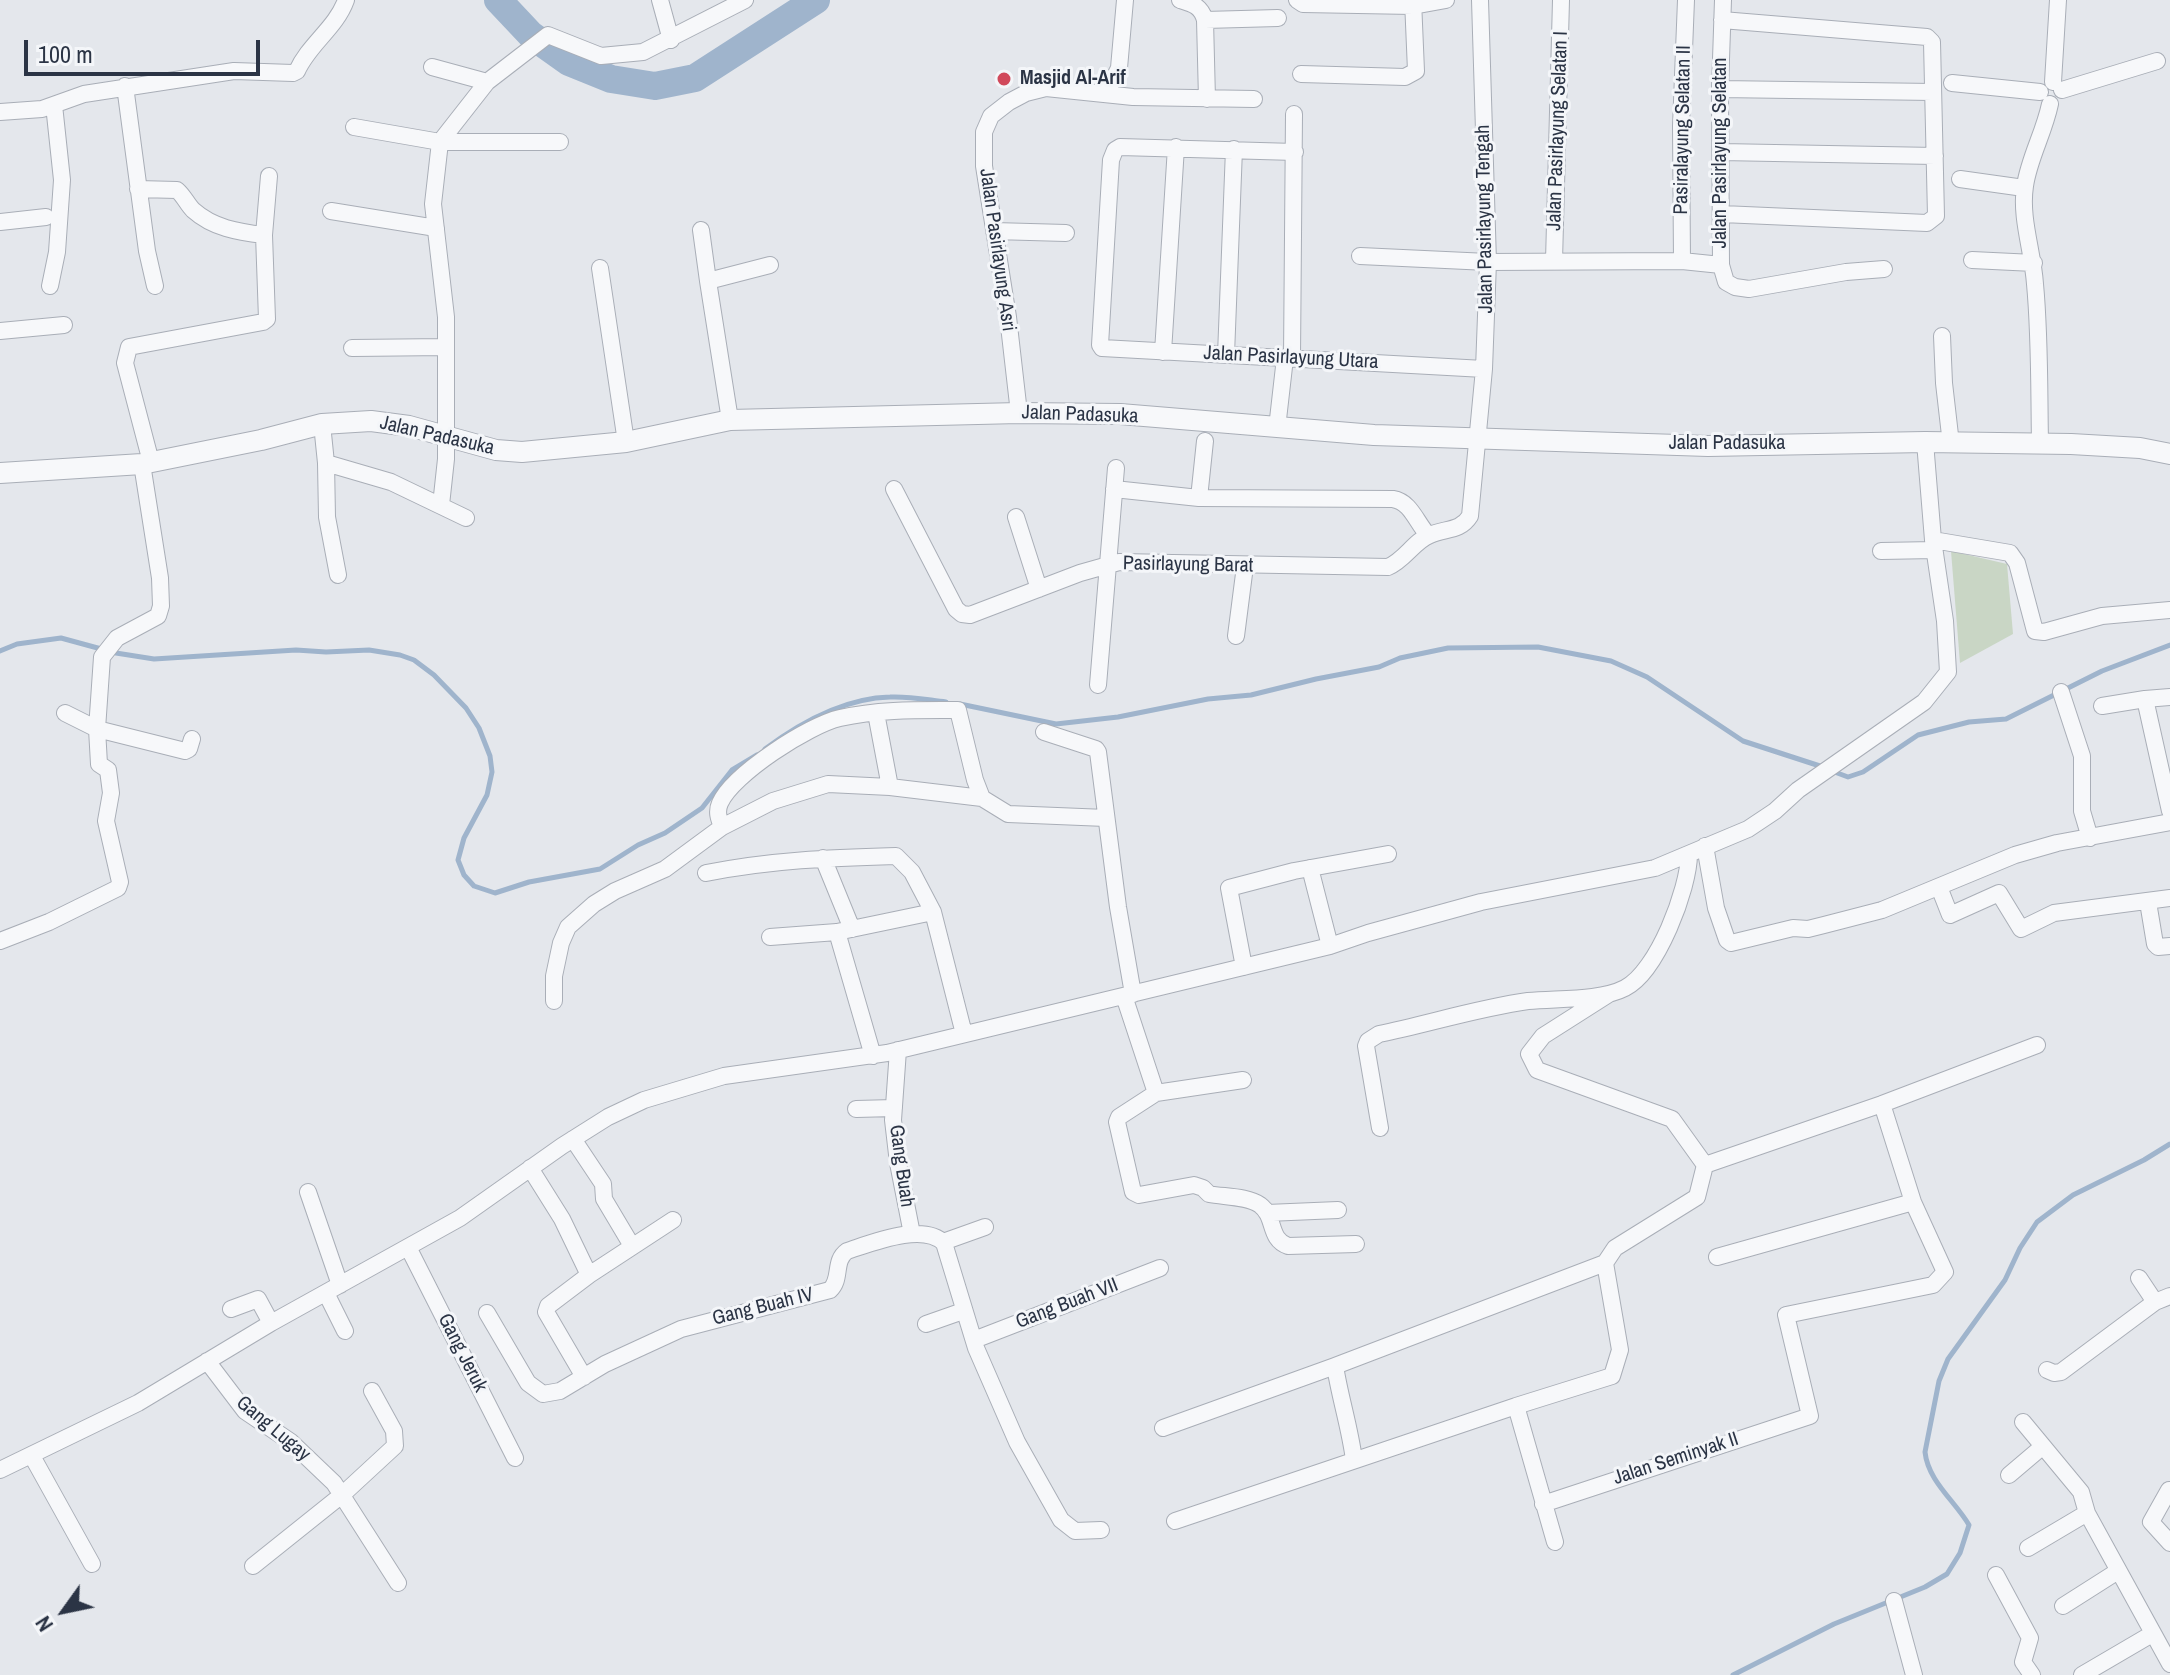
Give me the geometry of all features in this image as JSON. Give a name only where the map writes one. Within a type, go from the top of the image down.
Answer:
[{"type":"street","points":[[0,112],[42,109],[84,94],[234,71],[293,73],[305,54],[341,14],[346,0]]},
{"type":"street","points":[[660,0],[671,40]]},
{"type":"street","points":[[441,505],[446,436],[446,317],[434,179],[440,142],[487,82],[548,35],[601,56],[643,52],[745,0]]},
{"type":"street","points":[[1106,94],[1119,68],[1125,0]]},
{"type":"street","points":[[1180,0],[1196,5],[1205,20],[1207,99]]},
{"type":"street","points":[[1297,0],[1303,4],[1446,0]]},
{"type":"street","name":"Jalan Pasirlayung Tengah","points":[[1476,438],[1484,369],[1488,262],[1480,0]]},
{"type":"street","name":"Jalan Pasirlayung Selatan I","points":[[1554,261],[1561,0]]},
{"type":"street","name":"Pasiralayung Selatan II","points":[[1682,261],[1681,126],[1686,0]]},
{"type":"street","name":"Jalan Pasirlayung Selatan","points":[[1360,256],[1488,262],[1682,261],[1721,265],[1723,0]]},
{"type":"street","points":[[2040,443],[2038,311],[2024,188],[2032,157],[2045,128],[2058,0]]},
{"type":"street","points":[[1301,74],[1412,75],[1416,71],[1413,3]]},
{"type":"street","points":[[1205,20],[1278,18]]},
{"type":"street","points":[[1722,20],[1927,37],[1932,42],[1936,216],[1927,223],[1722,214]]},
{"type":"street","points":[[1952,83],[2051,92],[2157,61]]},
{"type":"street","points":[[432,67],[487,82]]},
{"type":"street","points":[[125,86],[138,189],[155,286]]},
{"type":"street","name":"Jalan Pasirlayung Asri","points":[[1019,413],[984,166],[984,132],[991,116],[1017,97],[1046,88],[1106,94],[1254,99]]},
{"type":"street","points":[[1720,89],[1933,92]]},
{"type":"street","points":[[50,286],[57,252],[62,180],[54,105]]},
{"type":"street","points":[[1277,428],[1289,358],[1294,114]]},
{"type":"street","points":[[354,127],[440,142],[560,142]]},
{"type":"street","name":"Jalan Pasirlayung Utara","points":[[1176,147],[1120,147],[1112,153],[1100,345],[1106,349],[1484,369]]},
{"type":"street","points":[[1163,352],[1176,147],[1295,152]]},
{"type":"street","points":[[1226,355],[1234,149]]},
{"type":"street","points":[[1721,152],[1935,156]]},
{"type":"street","points":[[0,941],[49,922],[118,888],[120,882],[106,821],[111,787],[108,770],[99,764],[97,729],[102,657],[117,638],[158,616],[161,606],[147,463],[125,354],[129,347],[266,321],[269,316],[264,235],[269,176]]},
{"type":"street","points":[[1960,179],[2024,188]]},
{"type":"street","points":[[138,189],[177,190],[191,208],[217,225],[232,231],[264,235]]},
{"type":"street","points":[[331,211],[436,228]]},
{"type":"street","points":[[0,222],[46,217]]},
{"type":"street","points":[[701,230],[730,420]]},
{"type":"street","points":[[994,231],[1066,233]]},
{"type":"street","points":[[1972,260],[2034,263]]},
{"type":"street","points":[[708,281],[770,265]]},
{"type":"street","points":[[1721,265],[1726,282],[1749,289],[1846,272],[1884,269]]},
{"type":"street","points":[[600,268],[626,442]]},
{"type":"street","points":[[0,331],[64,325]]},
{"type":"street","points":[[1942,336],[1951,444]]},
{"type":"street","points":[[352,348],[446,347]]},
{"type":"street","name":"Jalan Padasuka","points":[[0,473],[147,463],[322,424],[371,421],[409,426],[496,450],[522,452],[626,442],[730,420],[1019,413],[1120,414],[1277,428],[1476,438],[1708,446],[2040,443],[2115,445],[2170,454]]},
{"type":"street","points":[[322,424],[327,517],[338,575]]},
{"type":"street","name":"Pasirlayung Barat","points":[[894,489],[956,609],[970,615],[1108,564],[1388,567],[1428,535],[1460,526],[1470,516],[1476,438]]},
{"type":"street","points":[[1199,498],[1205,441]]},
{"type":"street","points":[[0,1470],[138,1403],[271,1323],[460,1218],[573,1139],[644,1100],[679,1088],[766,1068],[873,1056],[1330,946],[1481,902],[1655,868],[1748,829],[1924,702],[1948,672],[1925,442]]},
{"type":"street","points":[[326,463],[391,482],[466,518]]},
{"type":"street","points":[[1098,685],[1116,468]]},
{"type":"street","points":[[1114,489],[1199,498],[1393,499],[1403,501],[1408,506],[1418,525],[1428,535]]},
{"type":"street","points":[[1016,517],[1039,589]]},
{"type":"street","points":[[1881,551],[1933,545],[2013,556],[2035,631],[2044,632],[2102,616],[2170,610]]},
{"type":"street","points":[[1236,636],[1245,566]]},
{"type":"street","points":[[2061,692],[2082,756],[2082,811],[2090,838]]},
{"type":"street","points":[[2102,706],[2170,697]]},
{"type":"street","points":[[2145,699],[2170,811]]},
{"type":"street","points":[[722,827],[718,808],[722,800],[747,772],[771,753],[838,718],[876,713],[958,710],[982,798]]},
{"type":"street","points":[[65,713],[97,729],[187,751],[192,739]]},
{"type":"street","points":[[876,713],[890,787]]},
{"type":"street","points":[[1044,732],[1096,749],[1129,995],[1156,1093]]},
{"type":"street","points":[[554,1001],[554,976],[568,927],[594,904],[615,891],[665,869],[722,827],[773,801],[828,784],[890,787],[982,798],[1008,814],[1106,818]]},
{"type":"street","points":[[1705,846],[1716,908],[1727,940],[1731,943],[1793,928],[1816,927],[1882,910],[2015,855],[2057,843],[2170,822]]},
{"type":"street","points":[[1244,967],[1229,888],[1310,868],[1388,854]]},
{"type":"street","points":[[1163,1428],[1605,1263],[1615,1248],[1697,1197],[1705,1165],[1672,1119],[1537,1070],[1529,1054],[1543,1036],[1609,994],[1626,988],[1647,967],[1668,929],[1680,897],[1689,854]]},
{"type":"street","points":[[706,873],[764,862],[896,856],[912,872],[933,912],[964,1034]]},
{"type":"street","points":[[823,858],[844,930],[873,1056]]},
{"type":"street","points":[[1310,868],[1330,946]]},
{"type":"street","points":[[1939,887],[1950,915],[1999,893],[2021,929],[2054,913],[2170,898]]},
{"type":"street","points":[[2148,902],[2155,944],[2158,947],[2170,946]]},
{"type":"street","points":[[770,937],[844,930],[933,912]]},
{"type":"street","points":[[1380,1128],[1366,1046],[1371,1038],[1525,1002],[1609,994]]},
{"type":"street","points":[[1705,1165],[1882,1104],[2037,1045]]},
{"type":"street","name":"Gang Buah","points":[[898,1050],[894,1108],[898,1163],[912,1234]]},
{"type":"street","points":[[1243,1080],[1156,1093],[1119,1117],[1117,1122],[1133,1192],[1139,1195],[1194,1185],[1209,1194],[1259,1204],[1267,1213],[1276,1240],[1282,1244],[1356,1244]]},
{"type":"street","points":[[1717,1257],[1913,1202],[1882,1104]]},
{"type":"street","points":[[856,1109],[894,1108]]},
{"type":"street","points":[[573,1139],[603,1184],[604,1199],[632,1246]]},
{"type":"street","points":[[530,1168],[562,1219],[589,1275]]},
{"type":"street","points":[[308,1192],[345,1331]]},
{"type":"street","name":"Jalan Seminyak II","points":[[1543,1504],[1810,1416],[1786,1315],[1933,1285],[1945,1272],[1913,1202]]},
{"type":"street","points":[[1267,1213],[1338,1210]]},
{"type":"street","points":[[487,1313],[528,1383],[537,1391],[547,1394],[560,1391],[584,1377],[546,1312],[548,1306],[673,1220]]},
{"type":"street","points":[[943,1242],[985,1227]]},
{"type":"street","points":[[912,1234],[943,1242],[963,1311],[1017,1442],[1061,1520],[1075,1531],[1101,1530]]},
{"type":"street","name":"Gang Buah IV","points":[[584,1377],[630,1351],[681,1329],[830,1290],[836,1284],[838,1264],[844,1252],[912,1234]]},
{"type":"street","name":"Gang Jeruk","points":[[408,1247],[515,1458]]},
{"type":"street","points":[[1175,1521],[1612,1376],[1620,1350],[1605,1263]]},
{"type":"street","name":"Gang Buah VII","points":[[974,1340],[1160,1268]]},
{"type":"street","points":[[2047,1370],[2061,1372],[2163,1299],[2139,1278]]},
{"type":"street","points":[[231,1309],[258,1299],[271,1323]]},
{"type":"street","points":[[926,1324],[963,1311]]},
{"type":"street","name":"Gang Lugay","points":[[207,1361],[245,1411],[291,1442],[343,1494],[398,1583]]},
{"type":"street","points":[[1335,1366],[1354,1460]]},
{"type":"street","points":[[253,1566],[391,1451],[396,1443],[394,1431],[372,1391]]},
{"type":"street","points":[[1516,1406],[1555,1542]]},
{"type":"street","points":[[2023,1422],[2081,1492],[2087,1513],[2170,1663]]},
{"type":"street","points":[[2009,1475],[2042,1447]]},
{"type":"street","points":[[32,1456],[92,1564]]},
{"type":"street","points":[[2170,1490],[2151,1522],[2170,1543]]},
{"type":"street","points":[[2028,1548],[2087,1513]]},
{"type":"street","points":[[2063,1606],[2118,1571]]},
{"type":"street","points":[[1996,1575],[2030,1638],[2023,1662],[2032,1675]]},
{"type":"street","points":[[1894,1601],[1914,1675]]},
{"type":"street","points":[[2082,1675],[2152,1634]]},
{"type":"green space","points":[[1951,551],[2007,564],[2013,634],[1960,663]]},
{"type":"waterway","points":[[498,0],[531,35],[569,62],[611,79],[655,86],[695,78],[816,0]]},
{"type":"waterway","points":[[0,651],[17,644],[61,638],[116,653],[154,659],[296,650],[369,650],[414,660],[434,675],[466,708],[479,728],[490,756],[492,772],[487,795],[464,838],[458,860],[464,875],[474,886],[495,893],[529,882],[600,869],[638,845],[665,833],[702,808],[732,770],[757,755]]},
{"type":"waterway","points":[[1832,771],[1848,777],[1863,772],[1918,735],[1969,722],[2006,719],[2102,671],[2170,645]]},
{"type":"waterway","points":[[960,704],[1056,724],[1251,695],[1379,667],[1400,658],[1448,648],[1538,647],[1611,661],[1647,677],[1743,741],[1823,767]]},
{"type":"waterway","points":[[765,749],[808,721],[856,702],[897,697],[946,702]]},
{"type":"waterway","points":[[1733,1675],[1834,1624],[1925,1587],[1947,1574],[1960,1553],[1969,1525],[1937,1482],[1925,1452],[1939,1381],[1948,1359],[2005,1280],[2037,1222],[2073,1195],[2170,1144]]},
{"type":"place","name":"Masjid Al-Arif","points":[[1004,79]]}]
